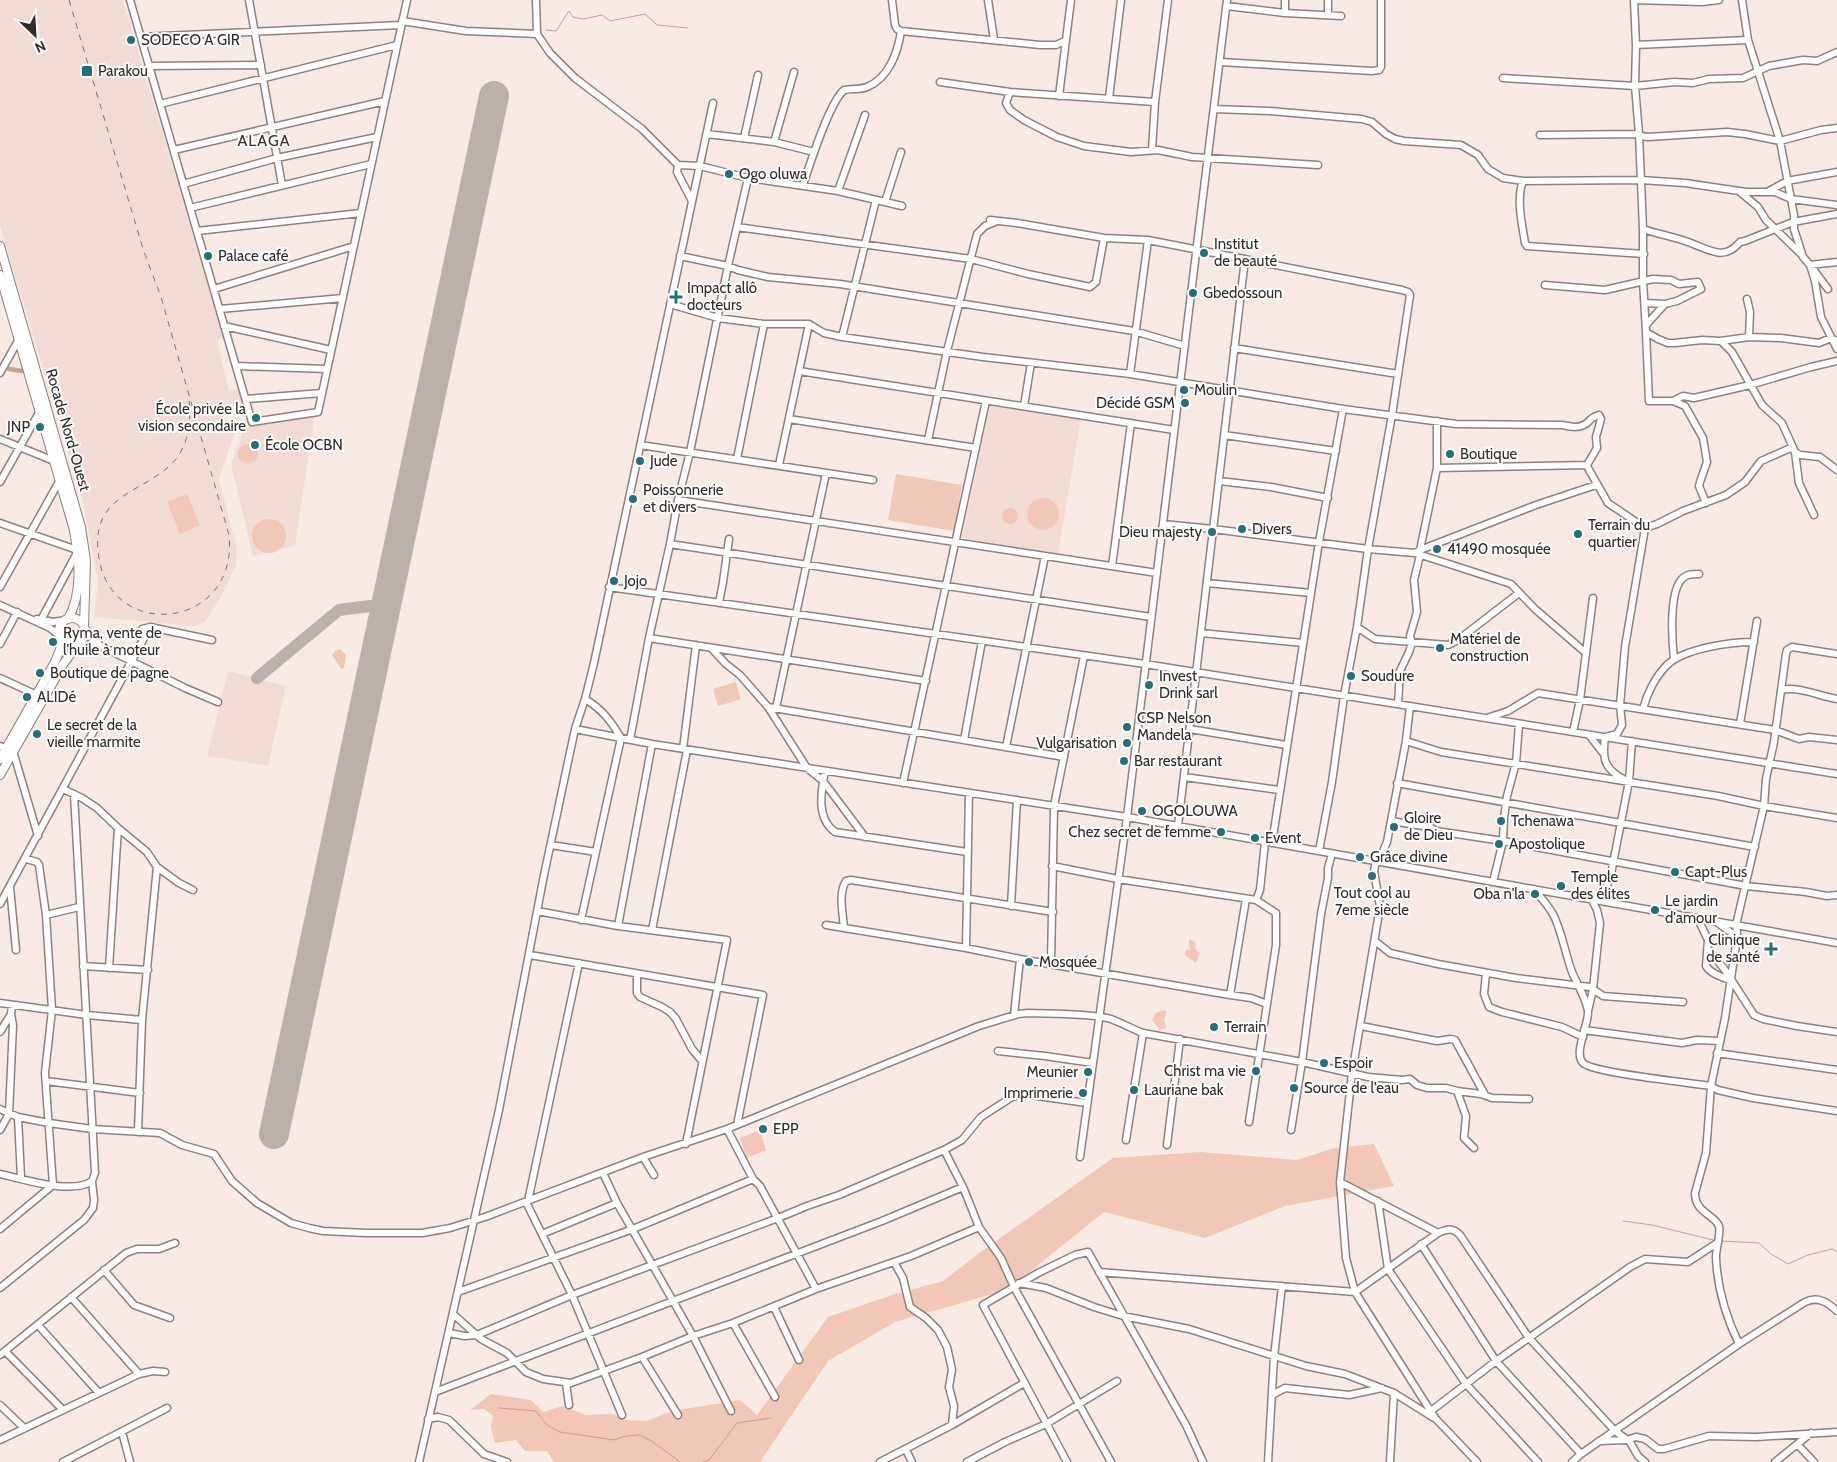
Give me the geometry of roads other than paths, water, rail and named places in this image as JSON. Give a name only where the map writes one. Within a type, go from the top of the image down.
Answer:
[{"type":"main road","name":"Rocade Nord-Ouest","points":[[0,246],[3,279],[70,514],[77,552],[77,594],[75,605],[67,620]]},
{"type":"main road","name":"Rocade Nord-Ouest","points":[[3,279],[82,527],[86,561],[84,627]]},
{"type":"main road","points":[[0,759],[7,748],[64,663],[84,637],[84,627],[79,620],[67,620],[61,626],[61,647],[58,656],[7,748],[0,775]]},
{"type":"main road","points":[[61,637],[67,642],[78,643]]},
{"type":"street","points":[[130,0],[252,422],[318,412],[407,0]]},
{"type":"street","points":[[249,0],[282,185]]},
{"type":"street","points":[[536,0],[537,34],[550,53],[575,78],[642,129],[678,165],[700,166],[748,178],[838,191],[902,206]]},
{"type":"street","points":[[892,0],[895,25],[901,32],[994,39],[1040,45],[1056,45],[1066,41]]},
{"type":"street","points":[[988,0],[994,39]]},
{"type":"street","points":[[1059,96],[1071,0]]},
{"type":"street","points":[[1109,98],[1121,0]]},
{"type":"street","points":[[1152,150],[1155,102],[1168,0]]},
{"type":"street","points":[[1285,0],[1285,13]]},
{"type":"street","points":[[1328,0],[1328,15]]},
{"type":"street","points":[[1220,62],[1379,70],[1381,67],[1381,0]]},
{"type":"street","points":[[1706,503],[1700,492],[1700,482],[1707,462],[1703,438],[1685,406],[1673,401],[1649,401],[1643,281],[1644,254],[1639,134],[1634,86],[1636,45],[1634,0],[1702,2],[1719,0]]},
{"type":"street","points":[[1742,0],[1748,40],[1780,141],[1794,214],[1794,229],[1803,257]]},
{"type":"street","points":[[1080,1157],[1127,817],[1227,3],[1285,13],[1341,16]]},
{"type":"street","points":[[141,37],[402,23],[466,31],[537,34]]},
{"type":"street","points":[[803,185],[814,152],[840,93],[846,89],[867,87],[881,77],[889,67],[896,52],[901,32]]},
{"type":"street","points":[[1636,45],[1748,40]]},
{"type":"street","points":[[160,104],[397,45]]},
{"type":"street","points":[[1503,78],[1634,86],[1674,82],[1693,83],[1709,79],[1736,79],[1781,64],[1803,60],[1817,61],[1837,52]]},
{"type":"street","points":[[149,66],[260,65]]},
{"type":"street","points":[[774,142],[794,72]]},
{"type":"street","points":[[744,138],[758,76]]},
{"type":"street","points":[[940,82],[1010,92],[1155,102]]},
{"type":"street","points":[[1010,92],[1006,103],[1010,110],[1024,120],[1058,137],[1084,146],[1131,152],[1158,150],[1192,157],[1318,165]]},
{"type":"street","points":[[174,150],[385,101]]},
{"type":"street","points":[[419,1462],[475,1221],[575,729],[585,698],[713,103]]},
{"type":"street","points":[[1214,109],[1269,111],[1362,119],[1372,122],[1395,139],[1461,145],[1478,155],[1488,169],[1496,176],[1523,181],[1641,180],[1685,183],[1740,191],[1775,192],[1791,199],[1837,205]]},
{"type":"street","points":[[838,191],[865,115]]},
{"type":"street","points":[[1540,135],[1639,134],[1648,138],[1727,132],[1780,141],[1821,130],[1837,128]]},
{"type":"street","points":[[707,134],[774,142],[814,152]]},
{"type":"street","points":[[184,184],[277,158],[377,137]]},
{"type":"street","points":[[885,202],[901,152]]},
{"type":"street","points":[[190,208],[371,164]]},
{"type":"street","points":[[678,165],[677,172],[692,201]]},
{"type":"street","points":[[1768,192],[1787,181],[1837,172]]},
{"type":"street","points":[[630,740],[649,638],[690,452],[736,226],[748,178]]},
{"type":"street","points":[[1523,181],[1520,188],[1521,214],[1527,246],[1644,254]]},
{"type":"street","points":[[1740,191],[1758,207],[1766,220],[1803,257],[1828,289]]},
{"type":"street","points":[[842,336],[876,200]]},
{"type":"street","points":[[197,231],[361,213]]},
{"type":"street","points":[[1643,229],[1717,253],[1726,252],[1737,247],[1740,242],[1794,222],[1837,214]]},
{"type":"street","points":[[990,220],[1104,238],[1148,240],[1408,292],[1410,299],[1392,415],[1368,549],[1332,782],[1319,851]]},
{"type":"street","points":[[928,440],[958,304],[977,234],[985,226],[998,221]]},
{"type":"street","points":[[736,226],[971,259],[1028,274],[1090,287],[1096,282],[1104,238]]},
{"type":"street","points":[[1130,374],[1134,331],[1148,240]]},
{"type":"street","points":[[214,289],[354,246]]},
{"type":"street","points":[[680,256],[768,276],[854,286],[1134,331],[1155,339],[1185,346]]},
{"type":"street","points":[[1178,826],[1245,259]]},
{"type":"street","points":[[1810,265],[1837,262]]},
{"type":"street","points":[[1810,265],[1815,281],[1821,316],[1834,340],[1837,350]]},
{"type":"street","points":[[1546,284],[1604,290],[1643,281],[1671,280],[1679,284],[1698,282],[1701,286],[1701,290],[1676,301],[1665,304],[1645,302]]},
{"type":"street","points":[[220,309],[343,298]]},
{"type":"street","points":[[1747,299],[1750,312],[1749,337]]},
{"type":"street","points":[[670,304],[718,318],[764,324],[810,324],[824,333],[842,336],[1031,363],[1130,374],[1343,409],[1456,424],[1562,425],[1574,427],[1585,424],[1591,417],[1599,415],[1601,419],[1596,437],[1597,448],[1594,458],[1588,465],[1437,468]]},
{"type":"street","points":[[1646,325],[1665,304]]},
{"type":"street","points":[[737,459],[764,324]]},
{"type":"street","points":[[779,465],[810,324]]},
{"type":"street","points":[[224,326],[331,350]]},
{"type":"street","points":[[1646,332],[1668,343],[1702,340],[1721,342],[1749,337],[1780,338],[1819,343],[1834,340]]},
{"type":"street","points":[[0,373],[19,339]]},
{"type":"street","points":[[1721,342],[1732,352],[1762,405],[1782,423],[1794,450],[1799,483],[1814,516]]},
{"type":"street","points":[[1234,348],[1398,374]]},
{"type":"street","points":[[1673,401],[1683,396],[1694,398],[1750,385],[1837,361]]},
{"type":"street","points":[[1024,406],[1031,363]]},
{"type":"street","points":[[236,366],[327,369]]},
{"type":"street","points":[[799,371],[1174,430]]},
{"type":"street","points":[[246,399],[322,393]]},
{"type":"street","points":[[904,783],[986,401]]},
{"type":"street","points":[[1256,900],[1260,890],[1279,790],[1319,542],[1343,409]]},
{"type":"street","points":[[0,482],[40,411]]},
{"type":"street","points":[[789,419],[976,448]]},
{"type":"street","points":[[1398,704],[1400,671],[1412,643],[1410,636],[1417,612],[1414,580],[1418,553],[1437,468],[1437,421]]},
{"type":"street","points":[[1112,566],[1131,423]]},
{"type":"street","points":[[1224,436],[1336,451]]},
{"type":"street","points":[[0,439],[54,461]]},
{"type":"street","points":[[640,445],[874,480]]},
{"type":"street","points":[[1794,450],[1800,454],[1820,457],[1837,470]]},
{"type":"street","points":[[1645,528],[1726,495],[1745,482],[1761,461],[1794,450]]},
{"type":"street","points":[[1588,465],[1596,485],[1608,503],[1645,528]]},
{"type":"street","points":[[776,708],[826,473]]},
{"type":"street","points":[[0,587],[60,480]]},
{"type":"street","points":[[1219,481],[1271,486],[1328,498]]},
{"type":"street","points":[[1418,553],[1536,505],[1596,485]]},
{"type":"street","points":[[678,500],[1157,573]]},
{"type":"street","points":[[0,523],[77,552],[41,620]]},
{"type":"street","points":[[1163,524],[1213,528],[1368,549],[1418,553],[1482,576],[1512,584],[1519,593],[1586,653]]},
{"type":"street","points":[[1606,737],[1617,734],[1621,728],[1620,706],[1625,648],[1645,528]]},
{"type":"street","points":[[719,603],[729,539]]},
{"type":"street","points":[[670,544],[1151,617]]},
{"type":"street","points":[[1006,747],[1045,556]]},
{"type":"street","points":[[1674,659],[1672,637],[1677,588],[1682,579],[1690,574],[1699,574]]},
{"type":"street","points":[[1207,582],[1311,593]]},
{"type":"street","points":[[609,587],[1146,664],[1837,774]]},
{"type":"street","points":[[1357,627],[1376,639],[1448,645],[1458,640],[1519,593]]},
{"type":"street","points":[[1573,732],[1580,700],[1593,598]]},
{"type":"street","points":[[0,605],[41,620],[53,622],[67,620]]},
{"type":"street","points":[[0,644],[17,612]]},
{"type":"street","points":[[30,617],[54,630],[61,637]]},
{"type":"street","points":[[1740,724],[1757,621]]},
{"type":"street","points":[[84,627],[90,637],[101,646],[218,702]]},
{"type":"street","points":[[0,904],[150,627]]},
{"type":"street","points":[[142,629],[150,627],[212,640]]},
{"type":"street","points":[[1201,633],[1303,644]]},
{"type":"street","points":[[649,638],[926,681]]},
{"type":"street","points":[[964,740],[982,641]]},
{"type":"street","points":[[1643,709],[1654,682],[1674,659],[1708,646],[1754,642]]},
{"type":"street","points":[[78,643],[101,646]]},
{"type":"street","points":[[652,930],[685,749],[696,646]]},
{"type":"street","points":[[711,648],[740,675],[768,707],[807,768],[823,781],[865,836]]},
{"type":"street","points":[[1738,1344],[1722,1298],[1717,1271],[1719,1233],[1717,1223],[1705,1213],[1695,1199],[1697,1182],[1706,1153],[1711,1086],[1737,937],[1736,925],[1764,806],[1768,763],[1775,730],[1786,654],[1789,648],[1798,648],[1837,654]]},
{"type":"street","points":[[1051,964],[1054,806],[1084,656]]},
{"type":"street","points":[[0,678],[38,695]]},
{"type":"street","points":[[1781,690],[1795,688],[1837,699]]},
{"type":"street","points":[[1485,718],[1508,712],[1538,693],[1775,730],[1799,739],[1809,737],[1837,740]]},
{"type":"street","points":[[581,920],[621,738],[599,707],[585,698]]},
{"type":"street","points":[[1410,706],[1406,741],[1387,842],[1380,858],[1376,861],[1374,877],[1380,907],[1352,1073],[1340,1182],[1346,1258],[1355,1292],[1435,1418]]},
{"type":"street","points":[[768,707],[1064,757]]},
{"type":"street","points":[[1502,721],[1508,712]]},
{"type":"street","points":[[1493,882],[1503,841],[1506,804],[1516,762],[1519,724]]},
{"type":"street","points":[[575,729],[652,744],[1127,817],[1837,943]]},
{"type":"street","points":[[1190,729],[1286,745]]},
{"type":"street","points":[[1589,735],[1603,753]]},
{"type":"street","points":[[1606,737],[1603,753],[1605,763],[1615,775],[1627,781]]},
{"type":"street","points":[[1406,741],[1441,752],[1516,762],[1837,818]]},
{"type":"street","points":[[1602,901],[1607,889],[1621,824],[1632,742]]},
{"type":"street","points":[[618,926],[652,744]]},
{"type":"street","points":[[7,748],[38,836]]},
{"type":"street","points":[[825,771],[821,806],[824,819],[835,832],[967,852]]},
{"type":"street","points":[[1184,777],[1279,790]]},
{"type":"street","points":[[1397,783],[1754,847]]},
{"type":"street","points":[[1396,792],[1407,785]]},
{"type":"street","points":[[63,789],[97,808],[150,855],[157,867],[179,883],[193,890]]},
{"type":"street","points":[[966,948],[969,793]]},
{"type":"street","points":[[0,1174],[53,1185],[78,1186],[92,1180],[95,1174],[74,794]]},
{"type":"street","points":[[1011,906],[1017,800]]},
{"type":"street","points":[[1391,821],[1430,827],[1436,831],[1614,860],[1746,886],[1827,896],[1837,895]]},
{"type":"street","points":[[109,968],[118,828]]},
{"type":"street","points":[[551,844],[596,852]]},
{"type":"street","points":[[1291,1130],[1302,1062],[1321,914],[1332,854]]},
{"type":"street","points":[[26,859],[37,862],[39,865],[46,915],[52,1010],[45,1074],[53,1185]]},
{"type":"street","points":[[1052,866],[1118,879],[1256,900],[1274,910],[1277,918],[1276,945],[1249,1122]]},
{"type":"street","points":[[138,1132],[142,1020],[157,867]]},
{"type":"street","points":[[844,928],[842,896],[844,884],[846,881],[852,880],[1052,912]]},
{"type":"street","points":[[10,887],[16,950]]},
{"type":"street","points":[[1534,890],[1552,913],[1588,1011]]},
{"type":"street","points":[[1230,994],[1246,899]]},
{"type":"street","points":[[1592,900],[1600,923],[1588,1022],[1580,1048],[1581,1059],[1584,1064],[1604,1071],[1711,1086],[1718,1090],[1752,1098],[1837,1111]]},
{"type":"street","points":[[46,915],[79,907]]},
{"type":"street","points":[[537,911],[618,926],[727,940],[686,1144]]},
{"type":"street","points":[[1698,918],[1707,935],[1708,949],[1706,961],[1708,970],[1730,979]]},
{"type":"street","points":[[1717,922],[1737,937]]},
{"type":"street","points":[[826,925],[1230,994],[1266,1004]]},
{"type":"street","points":[[1375,941],[1390,953],[1486,973],[1577,985],[1593,989],[1603,996],[1683,1002]]},
{"type":"street","points":[[1708,949],[1754,1015],[1763,1020],[1837,1032]]},
{"type":"street","points":[[530,955],[762,994],[737,1125]]},
{"type":"street","points":[[1014,1015],[1020,959]]},
{"type":"street","points":[[579,963],[527,1202],[572,1295],[622,1415]]},
{"type":"street","points":[[83,966],[148,970]]},
{"type":"street","points":[[1486,973],[1484,994],[1489,1007],[1502,1012],[1584,1033],[1682,1042],[1697,1040],[1720,1041]]},
{"type":"street","points":[[637,974],[637,993],[640,997],[670,1012],[676,1019],[692,1049],[702,1061]]},
{"type":"street","points":[[0,1004],[142,1020]]},
{"type":"street","points":[[0,1130],[9,1114],[13,1025],[12,1006]]},
{"type":"street","points":[[0,1109],[18,1117],[50,1123],[92,1129],[160,1133],[176,1142],[214,1154],[232,1181],[257,1203],[291,1223],[323,1231],[366,1233],[422,1232],[475,1221],[643,1157],[728,1129],[979,1026],[1014,1015],[1028,1013],[1099,1017],[1143,1033],[1302,1062],[1368,1077],[1410,1079],[1420,1086],[1442,1087],[1492,1098],[1529,1099]]},
{"type":"street","points":[[0,1032],[11,1014]]},
{"type":"street","points":[[1361,1026],[1437,1040],[1455,1040],[1485,1095]]},
{"type":"street","points":[[1126,1140],[1143,1033]]},
{"type":"street","points":[[1167,1145],[1180,1039]]},
{"type":"street","points":[[998,1051],[1093,1064]]},
{"type":"street","points":[[1718,1053],[1837,1070]]},
{"type":"street","points":[[46,1081],[140,1092]]},
{"type":"street","points":[[1457,1091],[1466,1116],[1464,1138],[1474,1148]]},
{"type":"street","points":[[449,1334],[477,1335],[572,1295],[839,1195],[944,1150],[962,1140],[986,1114],[1018,1094],[1088,1103]]},
{"type":"street","points":[[18,1117],[21,1178]]},
{"type":"street","points":[[728,1129],[753,1179],[760,1186],[816,1289]]},
{"type":"street","points":[[944,1150],[963,1187],[979,1227],[1017,1285],[1110,1462]]},
{"type":"street","points":[[643,1157],[654,1176]]},
{"type":"street","points":[[603,1173],[693,1336],[731,1411]]},
{"type":"street","points":[[458,1292],[633,1229],[753,1179]]},
{"type":"street","points":[[0,1288],[90,1214],[94,1200],[92,1180]]},
{"type":"street","points":[[1340,1182],[1438,1233]]},
{"type":"street","points":[[0,1228],[53,1185]]},
{"type":"street","points":[[435,1392],[882,1222],[963,1187]]},
{"type":"street","points":[[1378,1201],[1388,1269],[1466,1384],[1538,1462]]},
{"type":"street","points":[[542,1234],[618,1203]]},
{"type":"street","points":[[453,1314],[485,1342],[503,1350],[516,1360],[522,1369],[534,1376],[566,1384],[604,1372],[816,1289],[894,1262],[979,1227]]},
{"type":"street","points":[[1099,1272],[1355,1292],[1438,1233],[1453,1229],[1460,1235],[1529,1338],[1615,1431],[1630,1442],[1638,1456],[1645,1462]]},
{"type":"street","points":[[63,1410],[2,1353],[126,1252],[160,1249],[175,1243]]},
{"type":"street","points":[[1431,1411],[1496,1361],[1640,1262],[1651,1259],[1688,1262],[1717,1243]]},
{"type":"street","points":[[1421,1244],[1496,1361],[1581,1454]]},
{"type":"street","points":[[1057,1462],[1066,1460],[983,1305],[1075,1255],[1088,1252],[1186,1425],[1203,1462]]},
{"type":"street","points":[[894,1262],[903,1278],[910,1307],[926,1318],[938,1330],[947,1347],[952,1370],[949,1387],[954,1406],[952,1425]]},
{"type":"street","points":[[104,1270],[134,1305],[170,1318]]},
{"type":"street","points":[[1017,1285],[1046,1288],[1123,1316],[1189,1329],[1274,1357],[1345,1374],[1382,1388],[1394,1393],[1435,1418],[1478,1462]]},
{"type":"street","points":[[1268,1462],[1274,1357],[1282,1286]]},
{"type":"street","points":[[71,1297],[139,1374]]},
{"type":"street","points":[[1572,1462],[1738,1344],[1811,1299],[1829,1303],[1837,1311]]},
{"type":"street","points":[[774,1307],[799,1360]]},
{"type":"street","points":[[733,1323],[774,1397]]},
{"type":"street","points":[[38,1325],[99,1393]]},
{"type":"street","points":[[642,1357],[678,1415]]},
{"type":"street","points":[[0,1440],[139,1374],[153,1371],[165,1372]]},
{"type":"street","points":[[967,1462],[1005,1442],[1046,1424],[1117,1381]]},
{"type":"street","points":[[880,1462],[952,1425],[1024,1383]]},
{"type":"street","points":[[566,1384],[569,1405]]},
{"type":"street","points":[[1272,1395],[1285,1388],[1349,1395],[1382,1388]]},
{"type":"street","points":[[1390,1462],[1394,1393]]},
{"type":"street","points":[[0,1405],[24,1428]]},
{"type":"street","points":[[63,1462],[167,1408]]},
{"type":"street","points":[[428,1419],[438,1417],[449,1420],[487,1459],[507,1462]]},
{"type":"street","points":[[122,1432],[130,1462]]},
{"type":"street","points":[[1599,1441],[1626,1440],[1636,1437],[1645,1439],[1658,1449],[1664,1449],[1709,1436],[1756,1437],[1837,1432]]},
{"type":"street","points":[[1775,1462],[1811,1433]]},
{"type":"street","points":[[1798,1445],[1814,1462]]},
{"type":"street","points":[[906,1450],[912,1462]]},
{"type":"waterway","points":[[546,30],[556,31],[569,11],[573,17],[583,19],[602,15],[610,21],[645,14],[657,25],[688,28]]},
{"type":"waterway","points":[[9,369],[22,371]]},
{"type":"waterway","points":[[1623,1221],[1652,1225],[1717,1241]]},
{"type":"waterway","points":[[1721,1241],[1759,1243],[1771,1254],[1788,1264],[1808,1255],[1832,1249],[1837,1252]]},
{"type":"waterway","points":[[499,1408],[536,1411],[547,1425],[560,1432],[614,1440],[626,1436],[640,1435],[680,1462]]},
{"type":"waterway","points":[[703,1462],[710,1459],[737,1423],[771,1418]]},
{"type":"railway","points":[[69,0],[143,249],[161,297],[229,535],[227,566],[215,590],[196,606],[173,614],[148,613],[126,603],[109,585],[99,558],[98,536],[102,519],[111,507],[122,497],[164,471],[181,452],[187,437],[190,413],[189,397]]},
{"type":"place","name":"SODECO A GIR","points":[[131,40]]},
{"type":"place","name":"Parakou","points":[[87,71]]},
{"type":"place","name":"Ogo oluwa","points":[[729,174]]},
{"type":"place","name":"Institut de beauté","points":[[1204,253]]},
{"type":"place","name":"Palace café","points":[[208,256]]},
{"type":"place","name":"Gbedossoun","points":[[1193,293]]},
{"type":"place","name":"Impact allô docteurs","points":[[676,297]]},
{"type":"place","name":"Moulin","points":[[1184,390]]},
{"type":"place","name":"Décidé GSM","points":[[1185,403]]},
{"type":"place","name":"École privée la vision secondaire","points":[[256,418]]},
{"type":"place","name":"JNP","points":[[40,427]]},
{"type":"place","name":"École OCBN","points":[[255,445]]},
{"type":"place","name":"Boutique","points":[[1450,454]]},
{"type":"place","name":"Jude","points":[[640,461]]},
{"type":"place","name":"Poissonnerie et divers","points":[[633,499]]},
{"type":"place","name":"Divers","points":[[1242,529]]},
{"type":"place","name":"Dieu majesty","points":[[1212,532]]},
{"type":"place","name":"Terrain du quartier","points":[[1578,534]]},
{"type":"place","name":"41490 mosquée","points":[[1437,549]]},
{"type":"place","name":"Jojo","points":[[614,581]]},
{"type":"place","name":"Ryma, vente de l'huile à moteur","points":[[53,642]]},
{"type":"place","name":"Matériel de construction","points":[[1440,648]]},
{"type":"place","name":"Boutique de pagne","points":[[40,673]]},
{"type":"place","name":"Soudure","points":[[1351,676]]},
{"type":"place","name":"Invest Drink sarl","points":[[1149,685]]},
{"type":"place","name":"ALIDé","points":[[27,697]]},
{"type":"place","name":"CSP Nelson Mandela","points":[[1127,727]]},
{"type":"place","name":"Le secret de la vieille marmite","points":[[37,734]]},
{"type":"place","name":"Vulgarisation","points":[[1127,743]]},
{"type":"place","name":"Bar restaurant","points":[[1124,761]]},
{"type":"place","name":"OGOLOUWA","points":[[1142,811]]},
{"type":"place","name":"Tchenawa","points":[[1501,821]]},
{"type":"place","name":"Gloire de Dieu","points":[[1394,827]]},
{"type":"place","name":"Chez secret de femme","points":[[1221,832]]},
{"type":"place","name":"Event","points":[[1255,838]]},
{"type":"place","name":"Apostolique","points":[[1499,844]]},
{"type":"place","name":"Grâce divine","points":[[1360,857]]},
{"type":"place","name":"Capt-Plus","points":[[1675,872]]},
{"type":"place","name":"Tout cool au 7eme siècle","points":[[1372,876]]},
{"type":"place","name":"Temple des élites","points":[[1561,886]]},
{"type":"place","name":"Oba n'la","points":[[1535,894]]},
{"type":"place","name":"Le jardin d'amour","points":[[1655,910]]},
{"type":"place","name":"Clinique de santé","points":[[1771,949]]},
{"type":"place","name":"Mosquée","points":[[1029,962]]},
{"type":"place","name":"Terrain","points":[[1214,1027]]},
{"type":"place","name":"Espoir","points":[[1324,1063]]},
{"type":"place","name":"Christ ma vie","points":[[1256,1071]]},
{"type":"place","name":"Meunier","points":[[1088,1072]]},
{"type":"place","name":"Source de l'eau","points":[[1294,1088]]},
{"type":"place","name":"Lauriane bak","points":[[1134,1090]]},
{"type":"place","name":"Imprimerie","points":[[1083,1093]]},
{"type":"place","name":"EPP","points":[[763,1129]]},
{"type":"district","name":"ALAGA","points":[[264,140]]}]
